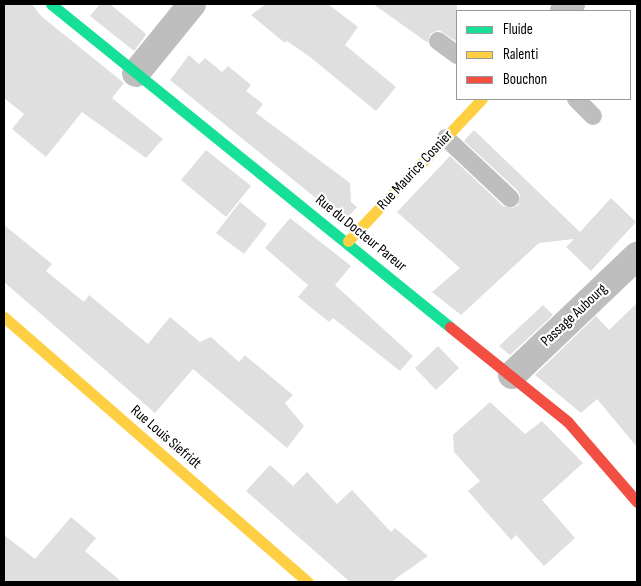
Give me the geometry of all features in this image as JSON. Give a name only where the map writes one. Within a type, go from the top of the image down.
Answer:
[{"type":"street","name":"Rue du Docteur Pareur","points":[[51,4],[136,74],[348,241],[568,422],[637,502]]},
{"type":"street","points":[[136,74],[192,4]]},
{"type":"street","name":"Rue Maurice Cosnier","points":[[348,241],[481,100]]},
{"type":"street","name":"Passage Aubourg","points":[[512,375],[637,256]]},
{"type":"street","name":"Rue Louis Siefridt","points":[[4,317],[308,582]]},
{"type":"lane","points":[[438,41],[456,54]]},
{"type":"lane","points":[[577,100],[593,116]]},
{"type":"lane","points":[[446,138],[510,198]]},
{"type":"building","points":[[4,4],[32,4],[41,16],[124,83],[112,98],[163,139],[146,158],[82,112],[46,157],[12,129],[24,114],[4,98]]},
{"type":"building","points":[[100,4],[110,4],[145,33],[146,35],[134,51],[90,16]]},
{"type":"building","points":[[266,4],[328,4],[358,27],[345,45],[396,87],[376,111],[310,57],[287,41],[285,43],[251,15]]},
{"type":"building","points":[[373,4],[457,4],[456,41],[439,30],[430,34],[428,43]]},
{"type":"building","points":[[189,55],[199,64],[205,58],[222,72],[228,66],[251,85],[246,91],[263,104],[256,113],[350,183],[351,202],[357,207],[344,221],[170,80]]},
{"type":"building","points":[[474,130],[580,232],[611,198],[636,222],[591,271],[566,247],[574,239],[539,243],[461,315],[432,292],[460,268],[397,212],[450,156],[503,206],[513,208],[518,205],[520,195],[517,190],[464,141]]},
{"type":"building","points":[[206,150],[251,186],[226,217],[181,180]]},
{"type":"building","points":[[240,202],[267,224],[244,254],[216,233]]},
{"type":"building","points":[[290,218],[351,266],[335,285],[413,356],[400,371],[333,318],[329,322],[298,297],[308,285],[265,248]]},
{"type":"building","points":[[4,225],[52,264],[46,271],[84,302],[89,295],[148,344],[170,317],[200,342],[211,337],[239,362],[245,355],[293,395],[285,403],[304,426],[287,448],[193,369],[155,413],[4,282]]},
{"type":"building","points":[[637,303],[637,447],[597,399],[581,413],[535,375],[596,316],[609,330]]},
{"type":"building","points":[[543,305],[553,315],[510,355],[499,346]]},
{"type":"building","points":[[438,346],[459,368],[436,390],[415,368]]},
{"type":"building","points":[[490,402],[525,434],[542,421],[583,463],[542,500],[575,538],[544,566],[516,535],[511,540],[468,491],[480,481],[454,452],[453,435]]},
{"type":"building","points":[[270,465],[293,486],[307,472],[337,504],[352,490],[391,532],[395,528],[428,556],[391,582],[350,582],[246,491]]},
{"type":"building","points":[[71,517],[96,538],[85,551],[122,582],[4,582],[4,535],[35,559]]},
{"type":"traffic: fast","points":[[51,4],[450,327]]},
{"type":"traffic: slow","points":[[348,241],[481,100]]},
{"type":"traffic: slow","points":[[4,317],[308,582]]},
{"type":"traffic: jam","points":[[450,327],[568,422],[637,502]]}]
